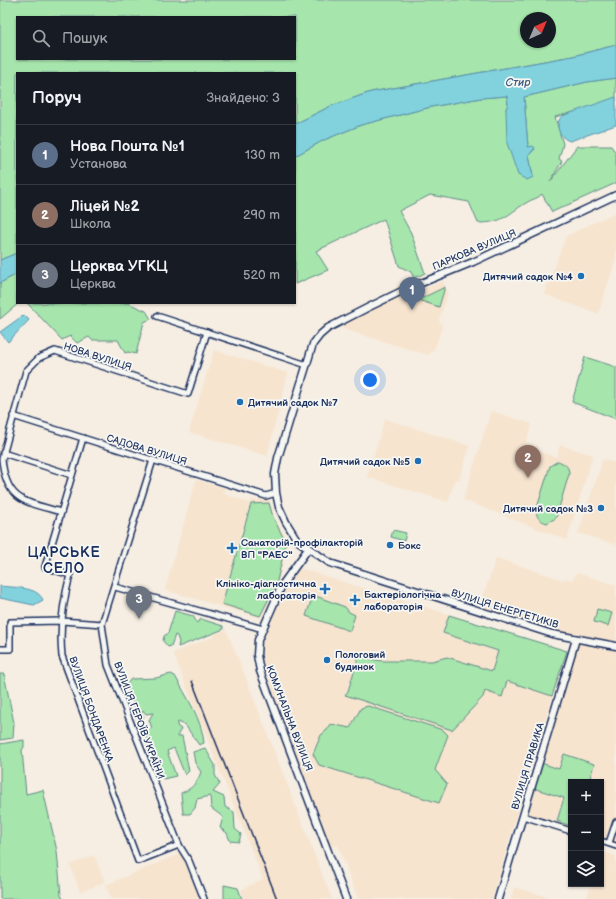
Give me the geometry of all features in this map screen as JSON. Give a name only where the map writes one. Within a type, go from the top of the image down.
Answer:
[{"type":"street","name":"ПАРКОВА ВУЛИЦЯ","points":[[307,365],[313,344],[320,335],[336,323],[404,290],[473,262],[616,195]]},
{"type":"street","points":[[157,316],[307,365]]},
{"type":"street","name":"НОВА ВУЛИЦЯ","points":[[61,512],[20,500],[9,485],[3,469],[3,453],[26,371],[39,358],[55,351],[188,394],[207,332]]},
{"type":"street","name":"ВУЛИЦЯ ЕНЕРГЕТИКІВ","points":[[307,365],[278,458],[275,474],[276,493],[279,507],[297,540],[330,563],[552,634],[616,646]]},
{"type":"street","name":"САДОВА ВУЛИЦЯ","points":[[13,416],[266,496],[276,493]]},
{"type":"street","name":"ВУЛИЦЯ БОНДАРЕНКА","points":[[83,438],[45,567],[70,575],[60,637],[62,656],[138,861],[179,845]]},
{"type":"street","points":[[3,453],[72,475]]},
{"type":"street","name":"ВУЛИЦЯ ГЕРОЇВ УКРАЇНИ","points":[[153,460],[115,587],[102,624],[108,665],[179,845],[190,861],[204,899]]},
{"type":"street","name":"КОМУНАЛЬНА ВУЛИЦЯ","points":[[308,549],[282,585],[258,640],[257,647],[260,671],[346,899]]},
{"type":"street","points":[[115,587],[263,629]]},
{"type":"street","points":[[0,649],[10,649],[10,622],[62,621],[102,624]]},
{"type":"street","name":"ВУЛИЦЯ ПРАВИКА","points":[[498,899],[576,639]]},
{"type":"street","points":[[523,816],[568,830]]},
{"type":"street","points":[[609,843],[616,822]]},
{"type":"street","points":[[604,842],[616,846]]},
{"type":"shaded area","name":"Дитячий садок №4","points":[[616,212],[616,259],[598,314],[544,294],[566,236]]},
{"type":"shaded area","points":[[443,281],[448,293],[439,320],[442,327],[435,348],[428,355],[346,330],[336,323]]},
{"type":"shaded area","name":"Дитячий садок №7","points":[[214,350],[288,373],[267,456],[189,432]]},
{"type":"shaded area","points":[[491,411],[532,424],[526,443],[538,447],[537,451],[557,457],[560,445],[593,455],[567,540],[463,500]]},
{"type":"shaded area","name":"Дитячий садок №5","points":[[385,419],[470,446],[459,480],[455,479],[448,502],[367,477]]},
{"type":"shaded area","name":"Дитячий садок №3","points":[[603,459],[616,463],[616,545],[578,533]]},
{"type":"shaded area","name":"Санаторій-профілакторій ВП \"РАЕС\"","points":[[196,480],[225,488],[224,494],[250,503],[252,499],[258,501],[259,498],[270,501],[274,517],[288,542],[277,587],[261,618],[165,590]]},
{"type":"shaded area","points":[[496,558],[563,580],[564,578],[572,580],[577,573],[616,585],[616,846],[604,842],[604,779],[568,779],[568,830],[523,816],[576,639],[478,611]]},
{"type":"shaded area","points":[[299,568],[567,651],[532,761],[492,899],[358,899],[338,845],[331,847],[262,661],[261,647],[286,586]]},
{"type":"shaded area","points":[[226,630],[332,899],[244,899],[241,890],[263,879],[173,653]]},
{"type":"shaded area","points":[[604,852],[616,856],[616,899],[587,899],[590,887],[604,887]]},
{"type":"shaded area","points":[[181,853],[200,899],[111,899],[106,885]]},
{"type":"shaded area","points":[[94,855],[105,882],[80,892],[70,865]]},
{"type":"shaded area","points":[[514,887],[554,899],[511,899]]},
{"type":"green space","points":[[0,0],[616,0],[616,45],[573,56],[371,92],[331,106],[296,124],[296,72],[16,72],[16,253],[0,260]]},
{"type":"green space","points":[[616,78],[616,101],[555,117],[563,144],[559,159],[562,161],[550,182],[577,146],[611,146],[616,153],[616,183],[552,212],[542,194],[504,218],[487,223],[478,223],[469,202],[430,195],[399,211],[411,233],[425,273],[414,278],[411,272],[399,266],[384,219],[316,251],[328,270],[296,284],[296,155],[324,140],[361,125],[431,107],[481,98],[507,96],[508,104],[506,109],[533,177],[529,155],[535,149],[528,147],[524,97],[587,82]]},
{"type":"green space","points":[[16,275],[16,304],[18,304],[0,319],[0,283]]},
{"type":"green space","points":[[445,287],[439,307],[418,300]]},
{"type":"green space","points":[[28,304],[130,304],[146,311],[151,319],[144,322],[136,354],[128,352],[125,353],[118,340],[92,340],[89,337],[77,343],[70,336],[62,340]]},
{"type":"green space","points":[[585,357],[616,367],[616,419],[572,402]]},
{"type":"green space","points":[[558,461],[566,466],[569,474],[556,518],[547,523],[539,519],[536,511],[550,466]]},
{"type":"green space","points":[[269,503],[273,517],[286,543],[276,585],[260,616],[222,604],[251,504]]},
{"type":"green space","points":[[393,530],[406,533],[404,541],[391,537]]},
{"type":"green space","points":[[313,595],[345,607],[349,612],[355,615],[350,631],[306,616]]},
{"type":"green space","points":[[597,609],[612,613],[608,626],[594,622]]},
{"type":"green space","points":[[175,611],[193,616],[197,623],[201,619],[223,626],[224,629],[178,647],[179,642],[177,636],[175,635],[171,646],[168,647],[163,641],[164,636],[168,633]]},
{"type":"green space","points":[[449,615],[567,651],[552,696],[507,681],[502,697],[485,691],[483,697],[452,730],[345,695],[348,691],[359,655],[383,661],[432,661],[447,657],[492,671],[498,651],[443,633]]},
{"type":"green space","points":[[0,674],[4,674],[14,723],[13,738],[0,740]]},
{"type":"green space","points":[[171,674],[175,676],[193,708],[203,734],[204,743],[199,745],[185,725],[178,722],[177,726],[181,729],[177,736],[182,736],[189,771],[185,775],[174,748],[167,751],[176,776],[163,779],[144,732],[152,728],[149,720],[153,713],[146,714],[143,710],[141,714],[144,717],[140,721],[126,685],[131,679],[156,678]]},
{"type":"green space","points":[[368,706],[443,730],[448,735],[435,770],[447,784],[439,803],[319,765],[313,754],[321,735],[331,724],[350,728],[361,708]]},
{"type":"green space","points":[[24,740],[24,747],[22,750],[26,794],[43,790],[57,851],[61,895],[63,899],[0,899],[0,744]]},
{"type":"green space","points":[[205,748],[215,765],[215,775],[220,784],[213,792],[224,797],[225,807],[234,812],[235,829],[241,834],[239,842],[230,841],[227,833],[220,828],[223,817],[211,808],[210,796],[197,799],[195,808],[190,814],[183,814],[181,793],[194,785],[201,772],[195,763],[193,752]]},
{"type":"green space","points":[[564,754],[594,764],[590,779],[568,779],[568,825],[557,821],[564,798],[533,788],[541,763],[559,769]]},
{"type":"green space","points":[[224,885],[238,888],[242,899],[224,899]]},
{"type":"water","name":"Стир","points":[[616,45],[616,78],[587,82],[524,97],[528,147],[533,146],[535,148],[529,155],[533,177],[527,180],[518,175],[507,143],[507,96],[481,98],[431,107],[361,125],[324,140],[296,155],[296,124],[331,106],[371,92],[573,56]]},
{"type":"water","points":[[616,97],[616,125],[570,141],[563,137],[558,127],[558,123],[562,116]]},
{"type":"water","points":[[16,253],[16,275],[0,283],[0,260]]},
{"type":"water","points":[[25,316],[29,320],[8,342],[0,332],[21,317]]},
{"type":"water","points":[[0,586],[24,588],[36,592],[43,600],[34,605],[0,598]]},
{"type":"railway","points":[[192,681],[277,899]]},
{"type":"place","name":"Дитячий садок №4","points":[[581,276]]},
{"type":"place","name":"Нова Пошта №1","points":[[412,310]]},
{"type":"place","name":"Дитячий садок №7","points":[[240,402]]},
{"type":"place","name":"Дитячий садок №5","points":[[418,461]]},
{"type":"place","name":"Ліцей №2","points":[[528,478]]},
{"type":"place","name":"Дитячий садок №3","points":[[601,508]]},
{"type":"place","name":"Бокс","points":[[390,545]]},
{"type":"place","name":"Санаторій-профілакторій ВП \"РАЕС\"","points":[[232,548]]},
{"type":"place","name":"Клініко-діагностична лабораторія","points":[[325,589]]},
{"type":"place","name":"Бактеріологічна лабораторія","points":[[355,600]]},
{"type":"place","name":"Церква УГКЦ","points":[[139,619]]},
{"type":"place","name":"Пологовий будинок","points":[[327,660]]},
{"type":"district","name":"ЦАРСЬКЕ СЕЛО","points":[[64,560]]}]
